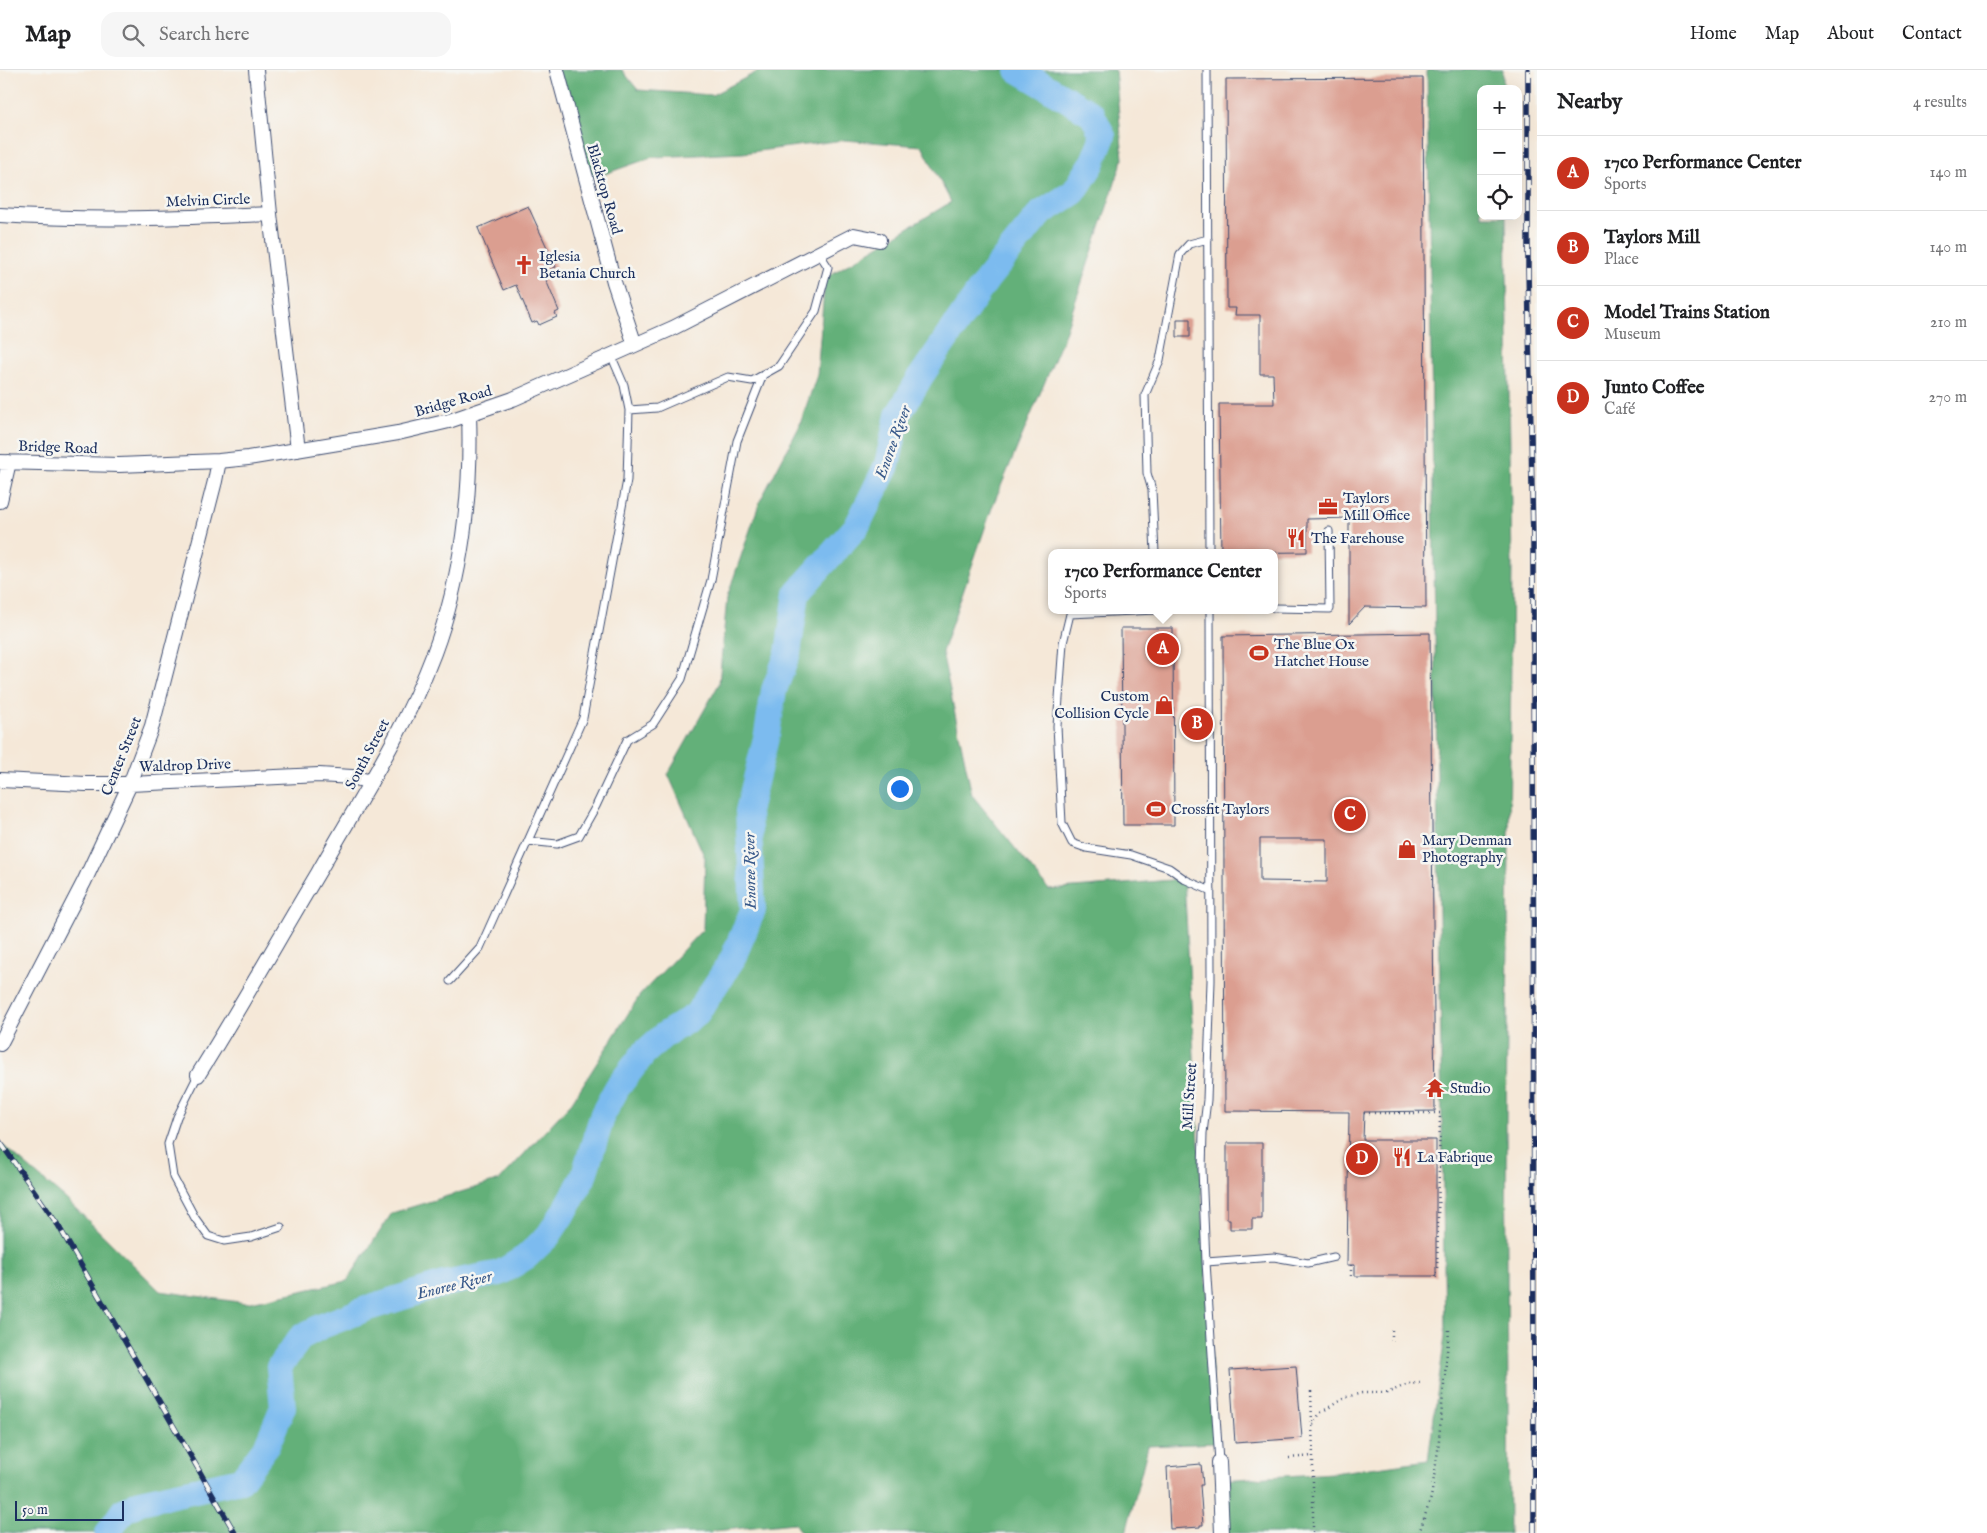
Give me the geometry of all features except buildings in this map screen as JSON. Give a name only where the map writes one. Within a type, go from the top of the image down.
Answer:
[{"type":"street","points":[[256,70],[270,214]]},
{"type":"street","name":"Blacktop Road","points":[[556,70],[614,282],[635,345]]},
{"type":"street","name":"Melvin Circle","points":[[0,214],[96,220],[270,214],[298,450]]},
{"type":"street","name":"Bridge Road","points":[[5,462],[119,465],[219,461],[398,433],[449,421],[513,399],[635,345],[758,286],[854,235],[879,240]]},
{"type":"street","name":"South Street","points":[[198,1075],[248,995],[371,782],[416,696],[434,654],[450,602],[465,517],[470,438],[469,414]]},
{"type":"street","name":"Center Street","points":[[0,1044],[84,882],[130,784],[152,726],[219,461]]},
{"type":"street","points":[[0,501],[5,462]]},
{"type":"street","name":"Waldrop Drive","points":[[0,780],[130,784],[319,775],[352,777],[371,782]]},
{"type":"street","name":"Mill Street","points":[[1219,1462],[1222,1533]]},
{"type":"lane","points":[[1207,70],[1209,549]]},
{"type":"lane","points":[[1155,549],[1152,490],[1147,474],[1146,394],[1160,360],[1180,254],[1189,244],[1208,239]]},
{"type":"lane","points":[[629,410],[657,408],[728,378],[752,381],[779,366],[816,311],[828,267],[819,254]]},
{"type":"lane","points":[[450,981],[480,948],[584,718],[628,480],[629,410],[624,385],[611,354]]},
{"type":"lane","points":[[528,841],[557,844],[579,836],[596,806],[627,740],[653,724],[682,679],[711,580],[737,441],[763,374]]},
{"type":"lane","points":[[1278,608],[1330,608],[1329,531]]},
{"type":"lane","points":[[1070,614],[1063,643],[1057,726],[1062,824],[1072,843],[1086,848],[1131,855],[1169,868],[1186,880],[1211,892]]},
{"type":"lane","name":"Mill Street","points":[[1210,614],[1211,981],[1207,1100],[1202,1142],[1206,1262],[1219,1462]]},
{"type":"lane","points":[[198,1075],[177,1117],[168,1144],[173,1177],[195,1218],[208,1236],[224,1241],[252,1237],[281,1227]]},
{"type":"lane","points":[[1206,1262],[1274,1257],[1308,1262],[1334,1257]]},
{"type":"path","points":[[1364,1113],[1440,1113],[1438,1276],[1434,1279]]},
{"type":"path","points":[[1351,1265],[1351,1279]]},
{"type":"path","points":[[1392,1330],[1392,1341]]},
{"type":"path","points":[[1419,1533],[1431,1498],[1438,1450],[1449,1330]]},
{"type":"path","points":[[1312,1426],[1320,1413],[1346,1398],[1362,1394],[1387,1393],[1408,1384],[1420,1383]]},
{"type":"path","points":[[1311,1391],[1313,1533]]},
{"type":"path","points":[[1289,1458],[1313,1456]]},
{"type":"green space","points":[[557,70],[622,70],[638,90],[712,95],[761,70],[1115,70],[1123,159],[1063,339],[993,505],[942,652],[972,795],[1049,890],[1184,879],[1216,1443],[1148,1446],[1126,1533],[801,1533],[794,1523],[714,1531],[711,1533],[0,1533],[0,1143],[67,1200],[160,1291],[246,1303],[347,1281],[392,1213],[500,1180],[572,1102],[640,995],[703,929],[705,858],[668,774],[719,684],[727,597],[760,501],[799,427],[817,375],[825,278],[951,202],[922,146],[844,140],[743,153],[653,157],[593,178]]},
{"type":"green space","points":[[1427,70],[1503,70],[1503,85],[1477,85],[1477,220],[1506,220],[1512,564],[1506,1124],[1509,1533],[1225,1533],[1220,1480],[1333,1473],[1428,1460],[1445,1336]]},
{"type":"waterway","name":"Enoree River","points":[[108,1533],[123,1511],[140,1502],[241,1480],[267,1445],[283,1407],[279,1367],[301,1337],[322,1326],[371,1307],[444,1284],[500,1273],[526,1257],[548,1236],[583,1178],[603,1114],[617,1088],[644,1053],[664,1035],[696,1015],[732,960],[753,910],[748,811],[767,734],[774,690],[788,653],[797,593],[857,526],[887,465],[898,415],[921,376],[988,278],[1040,214],[1074,192],[1092,164],[1103,136],[1092,114],[1018,70]]},
{"type":"railway","points":[[1528,70],[1528,268],[1533,544],[1534,1533]]},
{"type":"railway","points":[[0,1142],[58,1225],[235,1533]]},
{"type":"place","name":"Iglesia Betania Church","points":[[524,265]]},
{"type":"place","name":"Taylors Mill Office","points":[[1328,507]]},
{"type":"place","name":"The Farehouse","points":[[1296,538]]},
{"type":"place","name":"17co Performance Center","points":[[1163,649]]},
{"type":"place","name":"The Blue Ox Hatchet House","points":[[1259,653]]},
{"type":"place","name":"Custom Collision Cycle","points":[[1164,705]]},
{"type":"place","name":"Taylors Mill","points":[[1197,724]]},
{"type":"place","name":"Crossfit Taylors","points":[[1156,809]]},
{"type":"place","name":"Model Trains Station","points":[[1350,815]]},
{"type":"place","name":"Mary Denman Photography","points":[[1407,849]]},
{"type":"place","name":"Studio","points":[[1435,1088]]},
{"type":"place","name":"La Fabrique","points":[[1402,1157]]},
{"type":"place","name":"Junto Coffee","points":[[1362,1159]]}]
